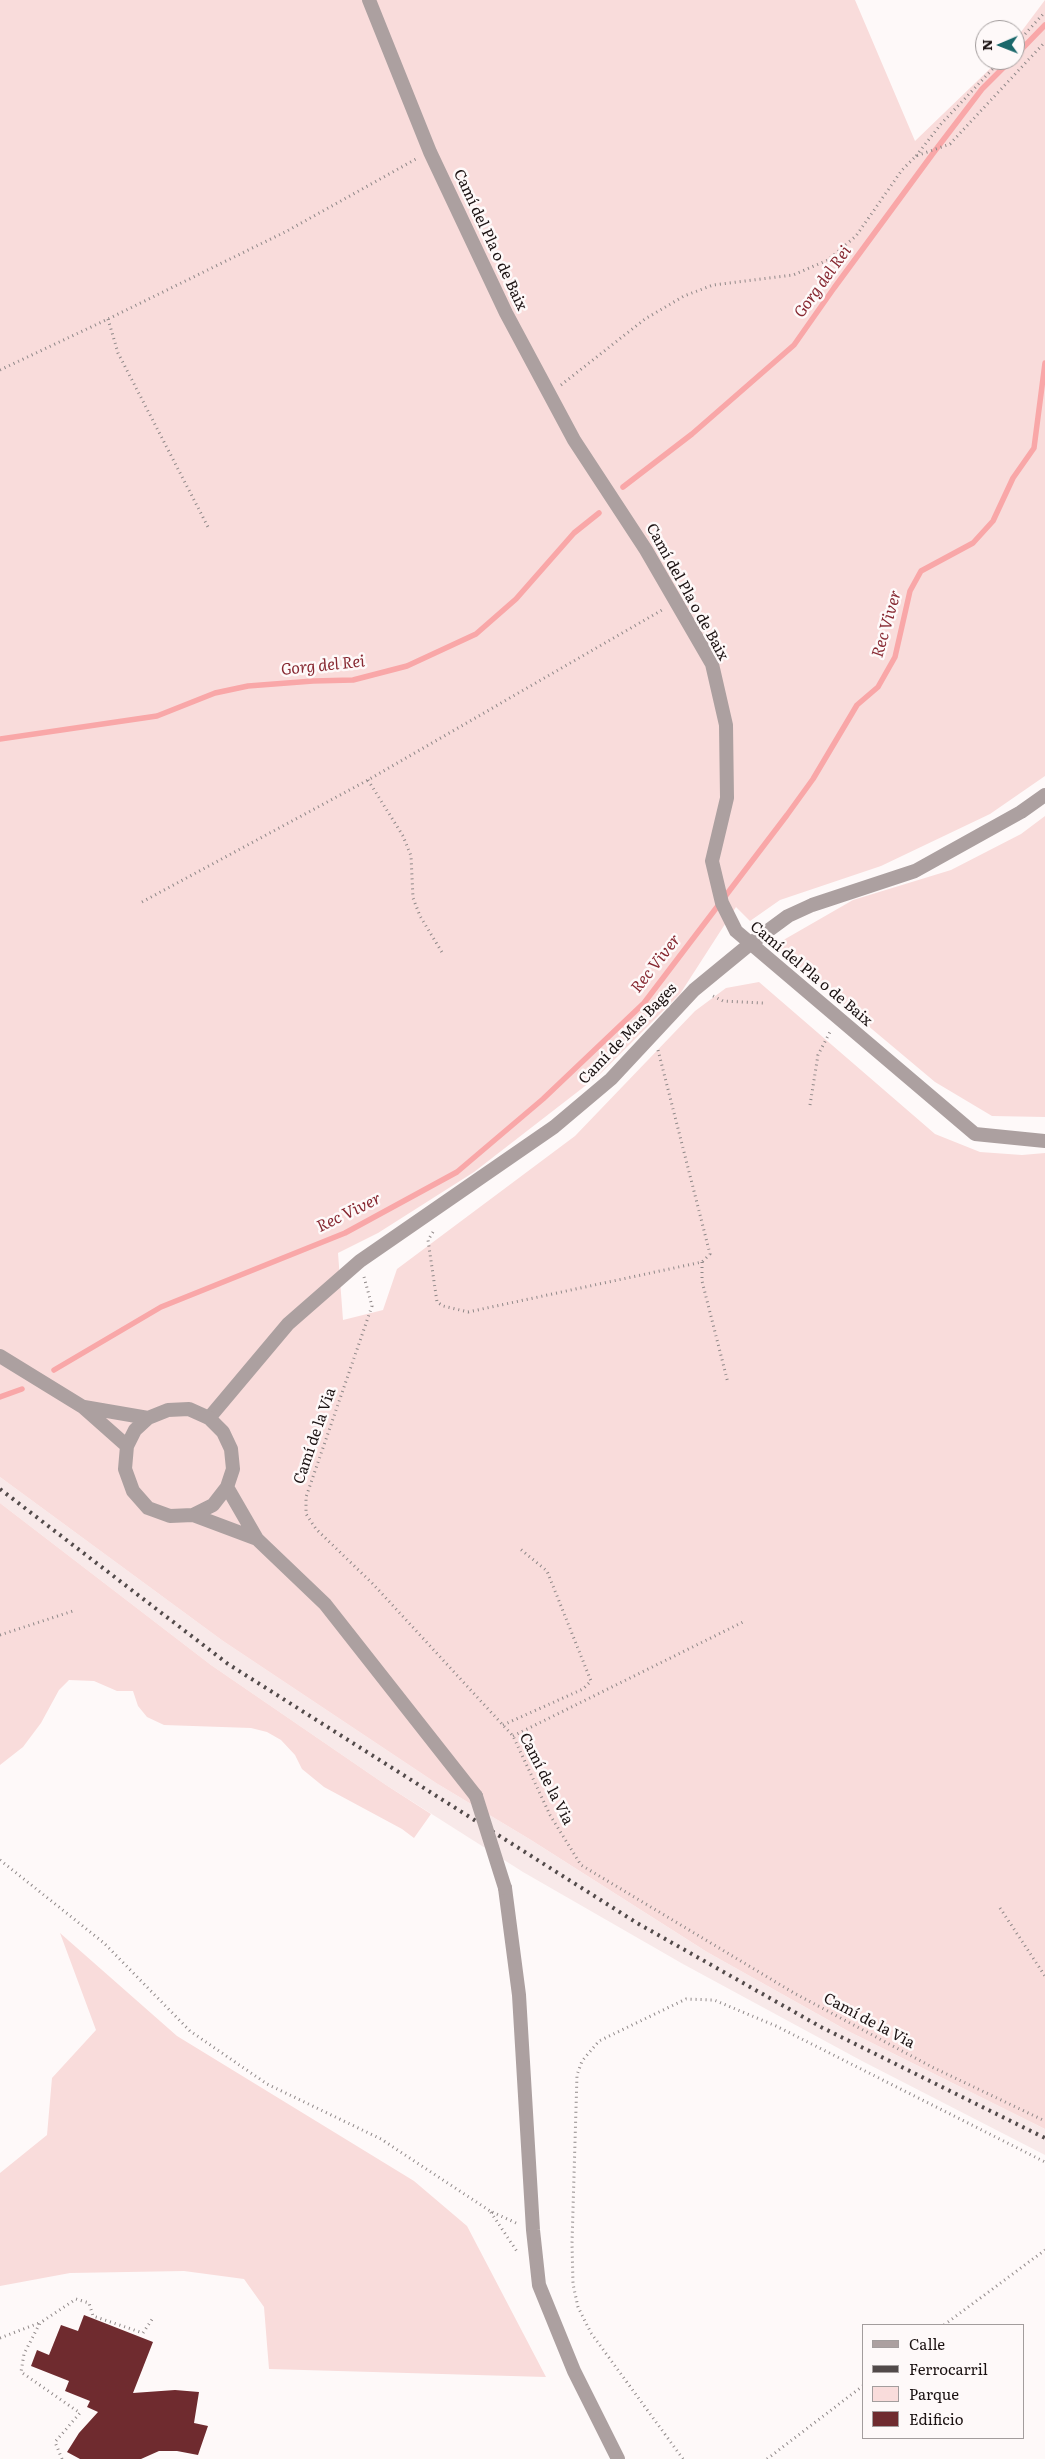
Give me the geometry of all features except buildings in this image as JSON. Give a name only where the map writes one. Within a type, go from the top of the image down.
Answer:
[{"type":"street","name":"Camí del Pla o de Baix","points":[[369,0],[430,152],[506,313],[574,440],[646,550],[712,664],[726,725],[727,798],[712,861],[722,903],[736,931],[975,1134],[1045,1141]]},
{"type":"street","name":"Camí de Mas Bages","points":[[209,1418],[288,1324],[360,1261],[554,1127],[611,1079],[694,990],[750,944],[788,916],[812,905],[915,871],[1020,812],[1045,795]]},
{"type":"street","points":[[0,1356],[83,1407],[127,1446]]},
{"type":"street","points":[[83,1407],[148,1418]]},
{"type":"street","points":[[193,1515],[213,1505],[227,1487],[233,1469],[231,1449],[223,1432],[209,1418],[190,1409],[168,1410],[148,1418],[135,1430],[127,1446],[125,1469],[133,1491],[148,1508],[170,1516],[193,1515],[257,1539]]},
{"type":"street","points":[[227,1487],[257,1539],[326,1604],[476,1796],[505,1888],[519,1995],[533,2230],[539,2285],[574,2371],[618,2459]]},
{"type":"path","points":[[1025,34],[1045,12]]},
{"type":"path","points":[[916,156],[950,144],[1045,42]]},
{"type":"path","points":[[550,394],[646,319],[684,296],[713,285],[793,275],[828,260],[856,236],[902,170],[991,70]]},
{"type":"path","points":[[0,370],[287,231],[430,152]]},
{"type":"path","points":[[108,319],[118,353],[208,527]]},
{"type":"path","points":[[142,902],[368,780],[675,602]]},
{"type":"path","points":[[368,780],[403,836],[412,856],[414,898],[420,916],[443,954]]},
{"type":"path","points":[[706,1003],[720,988]]},
{"type":"path","points":[[713,996],[722,1001],[763,1003]]},
{"type":"path","points":[[810,1105],[818,1055],[838,1018]]},
{"type":"path","points":[[651,1056],[665,1043]]},
{"type":"path","points":[[440,1226],[428,1240],[437,1302],[443,1306],[468,1312],[702,1262],[710,1254],[658,1050]]},
{"type":"path","name":"Camí de la Via","points":[[360,1261],[372,1306],[306,1497],[306,1514],[316,1529],[373,1584],[513,1736],[550,1815],[581,1865],[794,1993],[932,2067],[1045,2121]]},
{"type":"path","points":[[702,1262],[702,1281],[728,1383]]},
{"type":"path","points":[[503,1725],[583,1689],[591,1681],[547,1571],[519,1548]]},
{"type":"path","points":[[0,1636],[73,1612]]},
{"type":"path","points":[[513,1736],[742,1622]]},
{"type":"path","points":[[0,1860],[104,1944],[190,2031],[267,2084],[381,2139],[490,2211],[533,2230]]},
{"type":"path","points":[[1000,1908],[1045,1976]]},
{"type":"path","points":[[683,2459],[591,2333],[578,2307],[573,2284],[572,2243],[577,2076],[582,2061],[599,2041],[686,1999],[714,2000],[776,2026],[1045,2162]]},
{"type":"path","points":[[490,2211],[523,2260]]},
{"type":"path","points":[[945,2324],[1045,2250]]},
{"type":"path","points":[[0,2338],[40,2323],[76,2299],[89,2303],[93,2316],[143,2333],[153,2318]]},
{"type":"path","points":[[40,2323],[24,2354],[21,2372],[80,2413],[55,2442],[62,2459]]},
{"type":"path","points":[[767,2459],[862,2387]]},
{"type":"shaded area","points":[[0,1477],[223,1641],[436,1783],[531,1840],[707,1952],[848,2031],[1045,2129],[1045,2155],[862,2061],[683,1964],[523,1872],[386,1785],[211,1665],[0,1503]]},
{"type":"green space","points":[[0,0],[855,0],[915,141],[989,70],[1025,70],[1025,27],[1045,0],[1045,776],[990,814],[881,866],[780,900],[750,921],[736,907],[680,994],[598,1076],[474,1172],[378,1233],[338,1253],[343,1320],[383,1310],[397,1269],[575,1136],[695,1011],[726,988],[759,982],[935,1134],[980,1152],[1022,1155],[1045,1153],[1045,2129],[848,2031],[707,1952],[531,1840],[436,1783],[223,1641],[0,1477]]},
{"type":"green space","points":[[1045,816],[1045,1117],[992,1116],[935,1082],[773,946],[853,900],[951,870],[1021,834]]},
{"type":"green space","points":[[0,1503],[211,1665],[431,1814],[414,1838],[402,1829],[324,1787],[302,1769],[295,1755],[281,1740],[267,1732],[251,1728],[164,1725],[147,1717],[138,1706],[133,1691],[117,1691],[94,1681],[69,1680],[59,1690],[41,1723],[23,1747],[0,1765]]},
{"type":"green space","points":[[60,1933],[177,2036],[414,2181],[467,2226],[546,2377],[269,2369],[264,2307],[244,2279],[184,2271],[70,2273],[0,2286],[0,2173],[47,2135],[52,2078],[96,2030]]},
{"type":"waterway","name":"Gorg del Rei","points":[[1025,46],[1045,25]]},
{"type":"waterway","name":"Gorg del Rei","points":[[623,487],[692,434],[794,345],[934,152],[982,89],[1001,70]]},
{"type":"waterway","name":"Rec Viver","points":[[54,1370],[161,1307],[345,1233],[457,1172],[543,1099],[644,1003],[813,779],[857,705],[878,687],[895,657],[910,591],[921,571],[973,543],[993,521],[1013,478],[1034,448],[1045,363]]},
{"type":"waterway","name":"Gorg del Rei","points":[[0,739],[157,716],[215,693],[248,686],[353,680],[407,666],[476,634],[516,599],[574,533],[599,513]]},
{"type":"waterway","name":"Rec Viver","points":[[0,1397],[22,1389]]},
{"type":"railway","points":[[0,1489],[228,1664],[637,1923],[821,2027],[1045,2138]]}]
